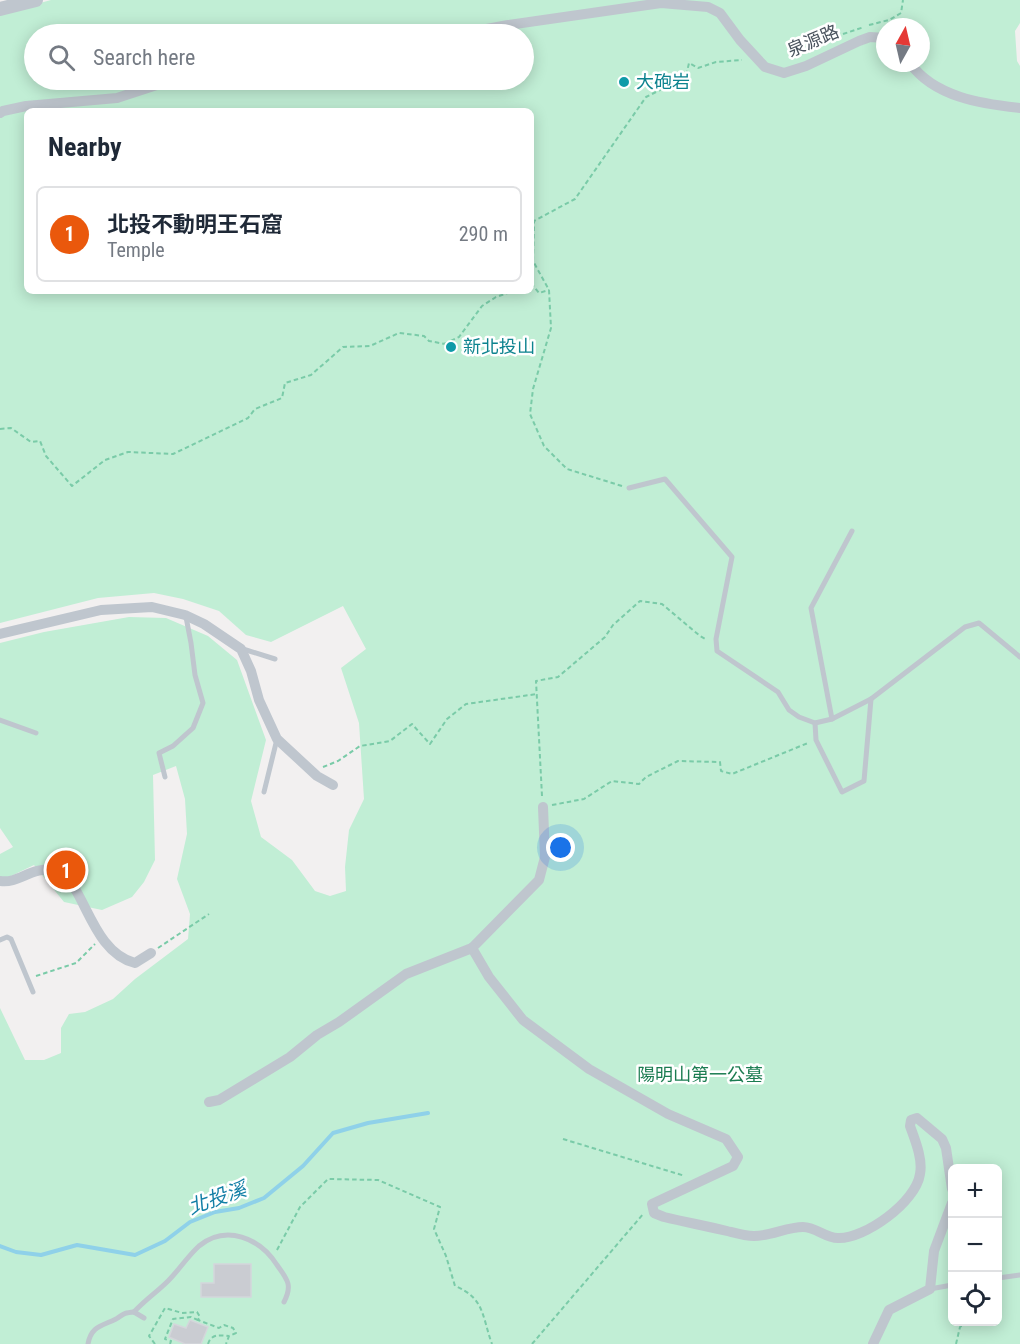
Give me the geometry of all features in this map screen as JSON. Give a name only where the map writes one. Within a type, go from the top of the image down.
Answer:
[{"type":"street","points":[[0,9],[36,0]]},
{"type":"street","name":"泉源路","points":[[515,24],[661,3],[708,6],[720,13],[765,67],[784,73],[801,68],[859,41],[876,37]]},
{"type":"street","points":[[919,72],[932,84],[972,102],[1020,108]]},
{"type":"street","points":[[0,113],[26,106],[117,98],[141,90]]},
{"type":"street","points":[[0,634],[101,610],[153,607],[185,615],[211,628],[241,648],[251,670],[259,700],[277,739],[312,771],[333,785]]},
{"type":"street","points":[[208,1102],[219,1100],[290,1057],[317,1035],[406,974],[472,948],[539,880],[546,857],[543,807]]},
{"type":"street","points":[[0,881],[9,882],[36,870],[57,870],[72,884],[101,938],[123,960],[135,963],[151,953]]},
{"type":"street","points":[[472,948],[489,977],[523,1020],[564,1051],[589,1069],[668,1114],[726,1139],[738,1157],[733,1166],[652,1204],[654,1213],[753,1236],[806,1227],[839,1239],[869,1228],[895,1211],[908,1200],[916,1188],[921,1163],[910,1126],[911,1120],[917,1118],[942,1139],[948,1164]]},
{"type":"street","points":[[873,1344],[889,1310],[930,1289],[934,1251],[948,1214]]},
{"type":"lane","points":[[629,488],[665,479],[732,557],[717,651],[778,692],[789,710],[799,717],[815,723],[832,719],[871,699],[965,627],[979,623],[1020,657]]},
{"type":"lane","points":[[832,719],[811,608],[852,531]]},
{"type":"lane","points":[[165,777],[159,753],[173,746],[193,728],[203,703],[195,675],[185,615]]},
{"type":"lane","points":[[241,648],[275,659]]},
{"type":"lane","points":[[815,723],[816,740],[842,792],[864,781],[871,699]]},
{"type":"lane","points":[[0,720],[36,733]]},
{"type":"lane","points":[[264,792],[277,739]]},
{"type":"lane","points":[[0,940],[6,937],[11,939],[33,992]]},
{"type":"lane","points":[[134,1312],[169,1280],[184,1260],[200,1245],[211,1238],[229,1234],[245,1237],[273,1258],[288,1280],[289,1292],[284,1302]]},
{"type":"lane","points":[[1002,1277],[1020,1275]]},
{"type":"lane","points":[[930,1289],[948,1286]]},
{"type":"lane","points":[[88,1344],[91,1333],[97,1326],[116,1319],[124,1313],[134,1312],[144,1318]]},
{"type":"path","points":[[534,221],[575,199],[646,97],[660,90],[657,70],[683,89],[689,63],[698,68],[717,62],[757,59]]},
{"type":"path","points":[[534,263],[549,290],[551,328],[533,389],[530,414],[544,446],[567,469],[629,488]]},
{"type":"path","points":[[534,287],[539,293],[549,290]]},
{"type":"path","points":[[0,429],[10,428],[31,442],[40,441],[46,456],[72,486],[105,460],[128,452],[172,454],[248,418],[255,410],[282,398],[285,383],[311,375],[344,347],[370,346],[399,333],[424,336],[429,341],[444,344],[459,337],[482,306],[504,294]]},
{"type":"path","points":[[717,644],[700,636],[662,604],[640,601],[613,625],[605,637],[558,677],[536,681],[543,807],[584,799],[612,781],[639,784],[646,777],[678,761],[720,762],[722,771],[732,774],[816,740]]},
{"type":"path","points":[[312,771],[338,761],[360,746],[390,741],[412,724],[430,744],[447,719],[466,704],[537,694]]},
{"type":"path","points":[[151,953],[209,914]]},
{"type":"path","points":[[28,978],[76,963],[101,938]]},
{"type":"path","points":[[563,1139],[702,1182]]},
{"type":"path","points":[[273,1258],[300,1207],[328,1179],[378,1180],[440,1207],[434,1229],[446,1256],[454,1286],[467,1291],[477,1301],[486,1319],[492,1344]]},
{"type":"path","points":[[532,1344],[652,1204]]},
{"type":"path","points":[[155,1344],[149,1336],[165,1308],[182,1313],[197,1311],[200,1317],[198,1320]]},
{"type":"path","points":[[170,1344],[171,1341],[165,1339],[173,1319],[191,1317],[219,1328],[224,1325],[233,1328],[236,1333],[229,1336],[215,1335],[208,1344]]},
{"type":"path","points":[[956,1344],[961,1326]]},
{"type":"path","points":[[226,1344],[229,1336]]},
{"type":"green space","name":"陽明山第一公墓","points":[[51,0],[1020,0],[1020,23],[1015,31],[1017,61],[1020,66],[1020,1344],[0,1344],[0,1008],[25,1060],[44,1060],[61,1053],[61,1028],[69,1014],[85,1012],[113,999],[135,979],[188,939],[190,914],[177,879],[187,834],[185,799],[176,766],[153,775],[155,860],[144,882],[132,897],[102,910],[64,902],[34,865],[9,877],[0,877],[0,854],[13,847],[0,828],[0,643],[44,632],[129,617],[166,618],[208,636],[237,660],[266,740],[251,801],[261,837],[292,860],[315,891],[330,896],[346,891],[345,867],[349,830],[364,799],[359,723],[341,668],[366,649],[343,606],[271,642],[246,635],[219,611],[183,599],[154,593],[98,598],[0,623],[0,14]]},
{"type":"building","points":[[214,1264],[251,1264],[251,1297],[201,1297],[201,1283],[214,1283]]},
{"type":"building","points":[[190,1320],[208,1327],[201,1344],[185,1344],[169,1337],[174,1324],[186,1328]]},
{"type":"waterway","name":"北投溪","points":[[0,1246],[16,1252],[41,1255],[77,1245],[135,1255],[165,1241],[190,1222],[264,1198],[303,1166],[333,1133],[368,1123],[428,1113]]},
{"type":"place","name":"大砲岩","points":[[624,82]]},
{"type":"place","name":"新北投山","points":[[451,347]]},
{"type":"place","name":"北投不動明王石窟","points":[[66,870]]}]
